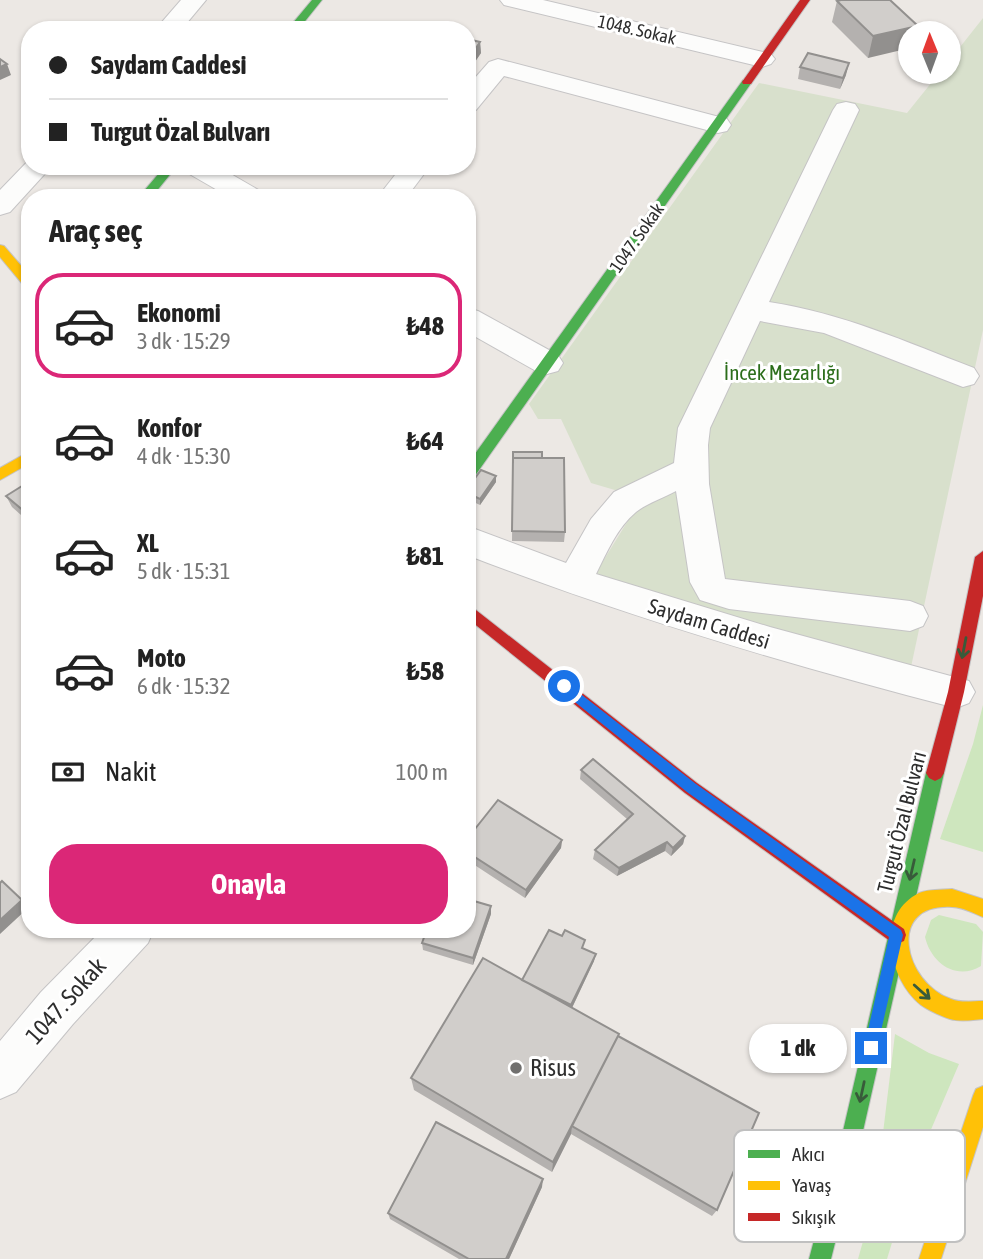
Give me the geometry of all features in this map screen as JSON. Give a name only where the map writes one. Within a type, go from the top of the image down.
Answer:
[{"type":"street","points":[[175,21],[194,0]]},
{"type":"street","points":[[300,21],[317,0]]},
{"type":"street","name":"1048. Sokak","points":[[512,0],[762,59]]},
{"type":"street","name":"1047. Sokak","points":[[476,463],[805,0]]},
{"type":"street","points":[[476,93],[498,67],[718,125]]},
{"type":"street","points":[[846,110],[694,428],[691,442],[692,469],[708,582],[713,590],[729,595],[910,616]]},
{"type":"street","points":[[0,206],[29,175]]},
{"type":"street","points":[[151,189],[163,175]]},
{"type":"street","points":[[211,175],[236,189]]},
{"type":"street","points":[[398,189],[410,175]]},
{"type":"street","points":[[0,249],[21,274]]},
{"type":"street","points":[[752,310],[824,322],[963,376]]},
{"type":"street","points":[[476,323],[547,363]]},
{"type":"street","points":[[0,475],[21,462]]},
{"type":"street","points":[[575,580],[608,520],[617,509],[626,501],[692,469]]},
{"type":"street","name":"Saydam Caddesi","points":[[476,543],[575,580],[769,643],[956,692]]},
{"type":"street","name":"Turgut Özal Bulvarı","points":[[853,1130],[956,692],[983,558]]},
{"type":"street","points":[[476,615],[691,788],[897,935]]},
{"type":"street","points":[[983,908],[967,900],[948,896],[929,898],[908,912],[897,935],[897,953],[904,972],[916,988],[933,1002],[953,1010],[974,1013],[983,1010]]},
{"type":"street","name":"1047. Sokak","points":[[0,1076],[57,1008],[124,938]]},
{"type":"street","points":[[965,1151],[983,1096]]},
{"type":"street","name":"Turgut Özal Bulvarı","points":[[820,1259],[824,1242]]},
{"type":"street","points":[[930,1259],[936,1242]]},
{"type":"green space","name":"İncek Mezarlığı","points":[[983,18],[983,330],[911,667],[725,619],[595,574],[642,498],[591,483],[561,419],[538,419],[529,404],[759,83],[907,113],[930,84],[961,84],[961,46]]},
{"type":"green space","points":[[983,705],[983,852],[940,839],[973,744]]},
{"type":"green space","points":[[939,915],[976,924],[983,932],[981,966],[972,970],[954,970],[939,962],[933,955],[925,937],[931,920]]},
{"type":"green space","points":[[895,1034],[929,1053],[959,1064],[931,1130],[883,1130]]},
{"type":"green space","points":[[863,1242],[892,1242],[887,1259],[858,1259]]},
{"type":"building","points":[[890,0],[913,21],[898,21],[898,30],[873,36],[837,1]]},
{"type":"building","points":[[808,53],[849,63],[843,78],[800,67]]},
{"type":"building","points":[[513,452],[542,452],[542,458],[513,458]]},
{"type":"building","points":[[513,458],[564,458],[565,532],[512,531]]},
{"type":"building","points":[[481,470],[496,476],[480,499],[476,497],[476,477]]},
{"type":"building","points":[[21,487],[21,509],[6,496]]},
{"type":"building","points":[[593,759],[685,836],[673,848],[667,842],[619,868],[595,850],[633,814],[581,770]]},
{"type":"building","points":[[498,800],[562,840],[526,890],[476,858],[476,828]]},
{"type":"building","points":[[2,881],[21,901],[0,920]]},
{"type":"building","points":[[476,902],[491,906],[473,958],[422,943],[424,938],[476,938]]},
{"type":"building","points":[[549,930],[562,936],[565,930],[585,940],[582,948],[596,954],[571,1005],[522,980]]},
{"type":"building","name":"Risus","points":[[483,958],[619,1034],[553,1162],[411,1078]]},
{"type":"building","points":[[618,1036],[759,1113],[752,1130],[734,1130],[734,1171],[717,1210],[572,1126]]},
{"type":"building","points":[[436,1122],[543,1179],[506,1259],[469,1259],[388,1213]]},
{"type":"traffic: fast","points":[[300,21],[317,0]]},
{"type":"traffic: fast","points":[[476,463],[747,82]]},
{"type":"traffic: fast","points":[[152,189],[163,175]]},
{"type":"traffic: fast","points":[[853,1130],[935,773]]},
{"type":"traffic: fast","points":[[820,1259],[824,1242]]},
{"type":"traffic: slow","points":[[0,249],[21,274]]},
{"type":"traffic: slow","points":[[0,475],[21,462]]},
{"type":"traffic: slow","points":[[983,908],[952,898],[924,900],[907,913],[899,933],[901,957],[911,980],[928,999],[952,1010],[983,1010]]},
{"type":"traffic: slow","points":[[965,1151],[983,1096]]},
{"type":"traffic: slow","points":[[930,1259],[936,1242]]},
{"type":"traffic: jam","points":[[747,82],[805,0]]},
{"type":"traffic: jam","points":[[935,773],[956,692],[983,557]]},
{"type":"traffic: jam","points":[[476,616],[691,788],[897,935]]},
{"type":"place","name":"Risus","points":[[516,1068]]},
{"type":"route","points":[[564,686],[691,788],[897,935],[871,1048]]}]
